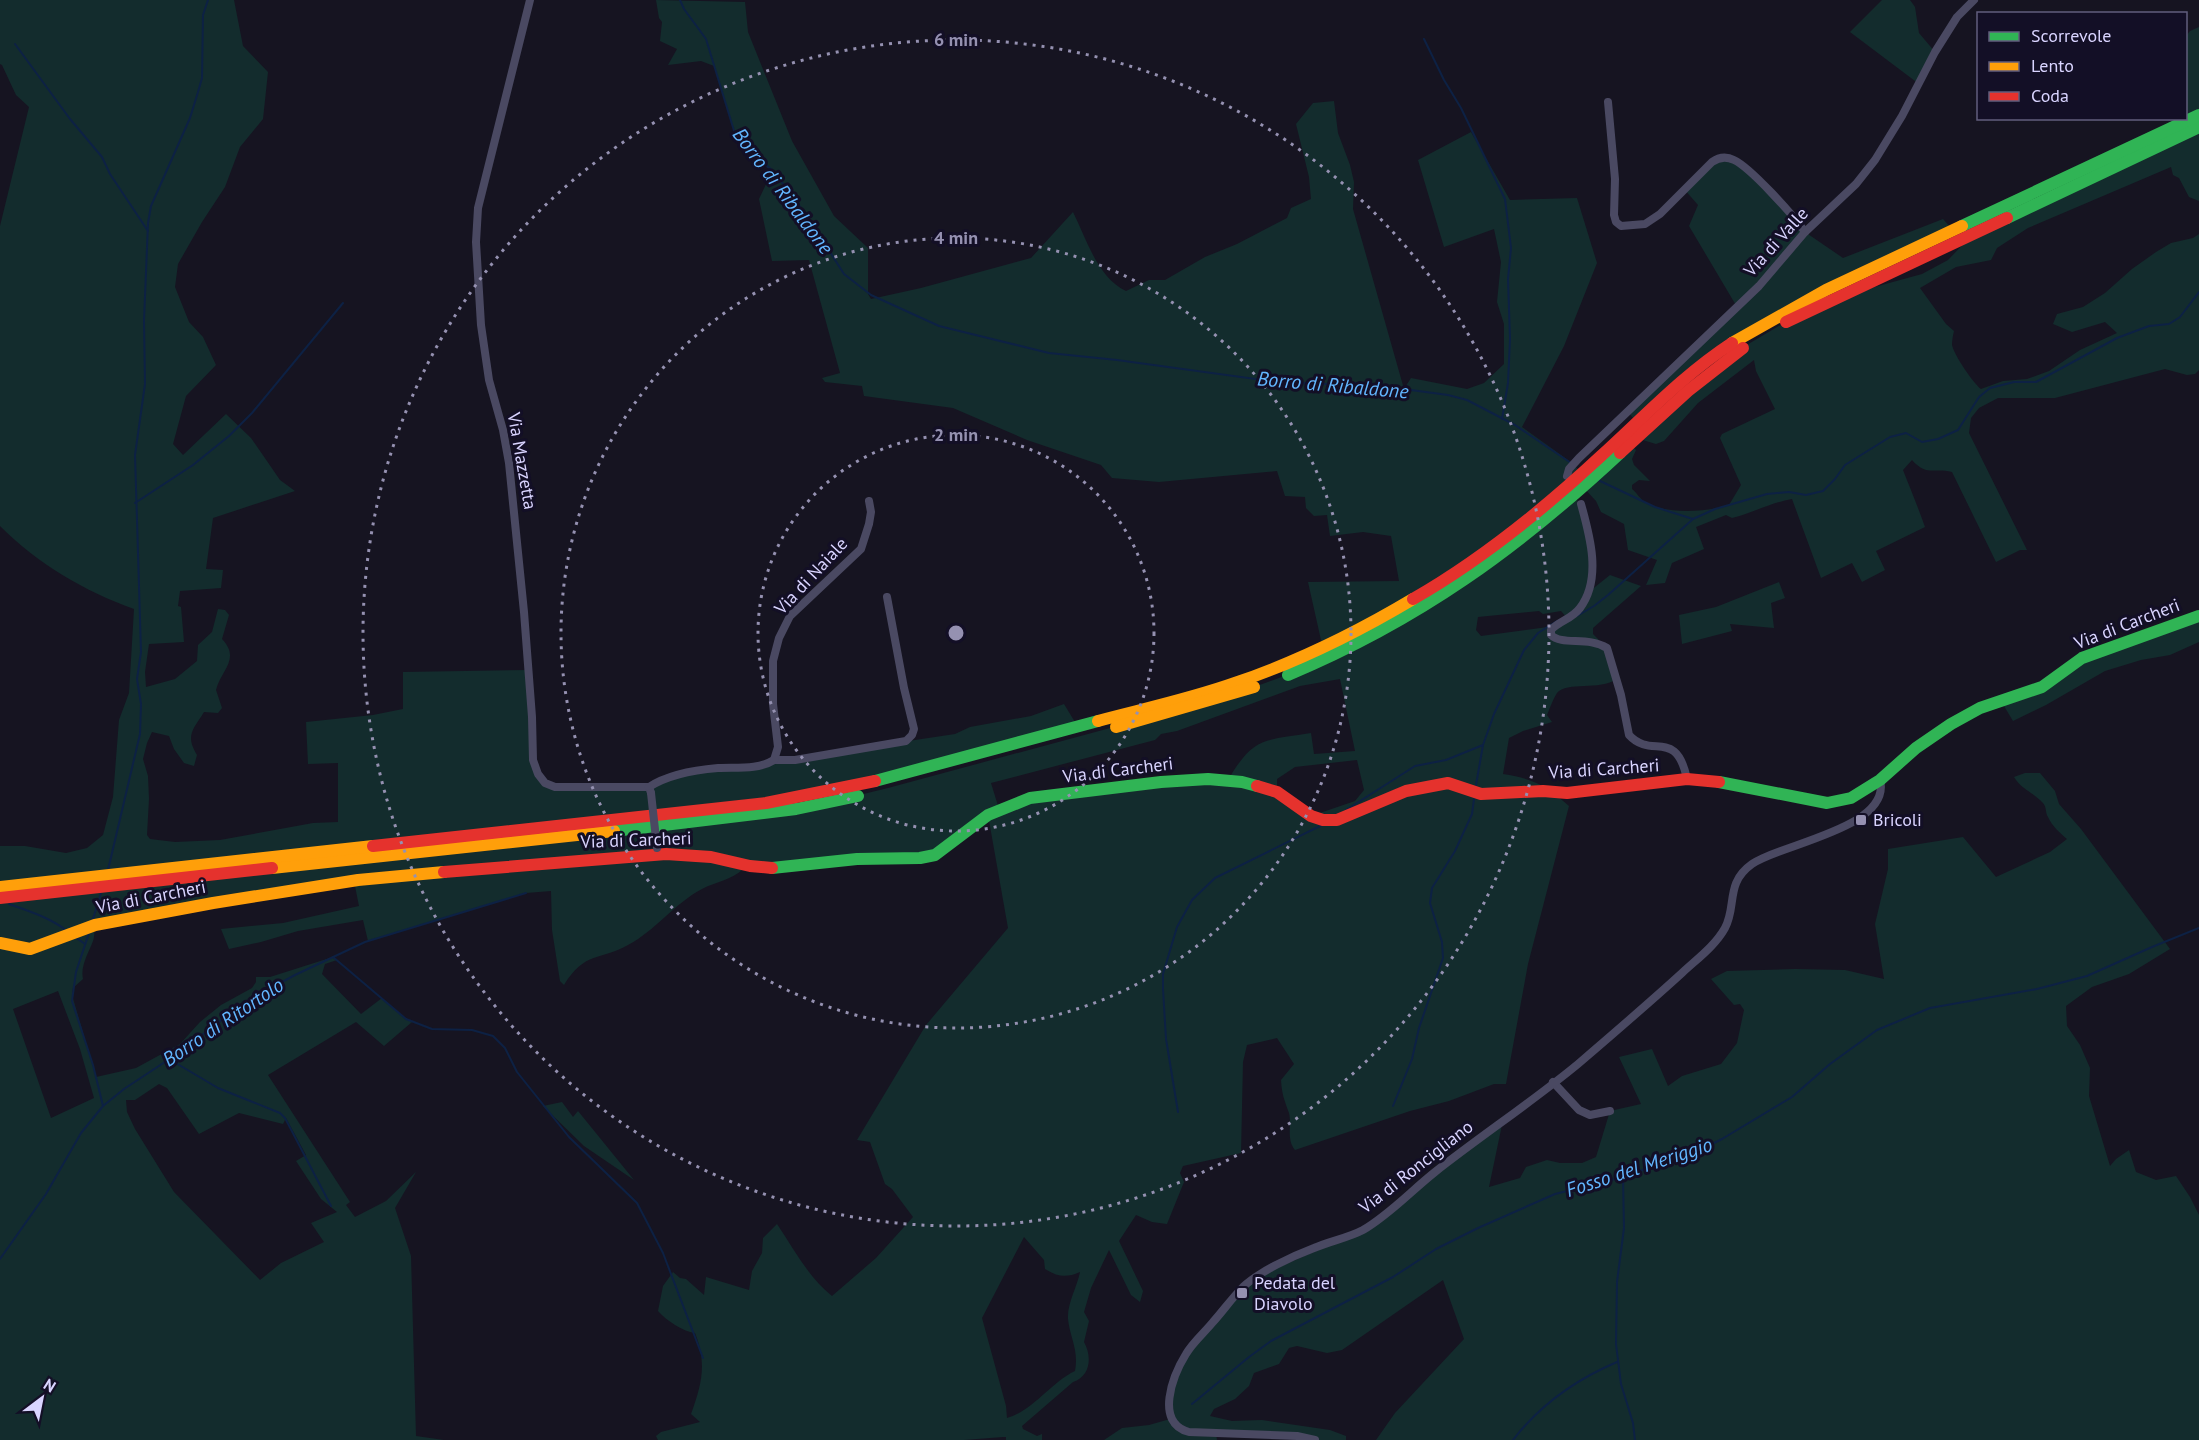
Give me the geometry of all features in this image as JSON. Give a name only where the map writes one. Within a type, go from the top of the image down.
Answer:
[{"type":"main road","points":[[0,887],[766,803],[853,787],[924,769],[1233,684],[1270,671],[1358,632],[1416,600],[1461,570],[1526,522],[1701,365],[1758,326],[1821,292],[2199,115]]},
{"type":"main road","points":[[0,898],[778,812],[888,788],[1232,695],[1306,668],[1365,640],[1426,606],[1469,577],[1563,505],[1669,406],[1740,349],[1784,323],[2199,127]]},
{"type":"main road","name":"Via di Carcheri","points":[[0,943],[30,949],[82,929],[113,921],[357,880],[657,851],[711,856],[750,866],[773,868],[857,860],[920,858],[935,855],[948,847],[988,814],[1030,798],[1161,782],[1208,779],[1242,782],[1277,792],[1311,816],[1323,820],[1337,820],[1406,791],[1438,783],[1448,783],[1481,794],[1543,791],[1567,793],[1687,779],[1715,781],[1827,803],[1851,798],[1880,780],[1916,748],[1951,724],[1980,708],[2042,687],[2082,658],[2199,616]]},
{"type":"street","name":"Via Mazzetta","points":[[530,0],[478,208],[476,242],[481,325],[489,380],[503,430],[516,523],[532,717],[533,760],[538,774],[545,783],[555,787],[650,790]]},
{"type":"street","name":"Via di Valle","points":[[1571,468],[1759,286],[1805,232],[1856,184],[1875,160],[1902,116],[1935,52],[1957,17],[1974,0]]},
{"type":"street","points":[[1608,102],[1615,179],[1614,215],[1616,222],[1621,226],[1645,224],[1660,214],[1712,162],[1718,158],[1727,158],[1744,166],[1805,232]]},
{"type":"street","name":"Via di Naiale","points":[[774,760],[778,747],[773,704],[773,661],[779,638],[790,616],[861,549],[869,524],[871,512],[869,501]]},
{"type":"street","points":[[1581,504],[1588,529],[1591,555],[1592,577],[1589,591],[1581,608],[1569,619],[1555,626],[1551,630],[1551,635],[1557,641],[1585,640],[1600,643],[1607,648],[1621,695],[1629,735],[1639,743],[1662,746],[1677,753],[1684,765],[1687,779]]},
{"type":"street","points":[[657,851],[650,790],[663,778],[696,771],[757,766],[774,760],[795,760],[906,741],[912,735],[914,729],[887,597]]},
{"type":"street","name":"Via di Roncigliano","points":[[1315,1440],[1297,1436],[1181,1430],[1171,1419],[1168,1411],[1171,1388],[1183,1359],[1191,1347],[1243,1287],[1256,1277],[1313,1248],[1362,1231],[1433,1173],[1553,1083],[1709,948],[1725,928],[1735,885],[1750,866],[1761,858],[1832,832],[1869,812],[1880,797],[1880,780]]},
{"type":"street","points":[[1553,1083],[1579,1110],[1590,1115],[1610,1111]]},
{"type":"green space","points":[[0,0],[234,0],[243,46],[268,72],[263,119],[240,147],[225,187],[178,264],[175,287],[189,322],[203,337],[216,365],[186,396],[173,444],[183,455],[226,414],[251,438],[280,480],[295,491],[213,518],[206,569],[223,570],[221,588],[180,591],[178,606],[181,607],[184,642],[149,644],[145,672],[146,687],[175,679],[197,661],[198,645],[212,632],[218,609],[225,610],[229,615],[222,639],[230,653],[230,659],[216,690],[222,708],[218,713],[204,712],[194,728],[191,742],[197,755],[194,766],[184,763],[174,749],[169,736],[152,732],[147,743],[143,759],[148,776],[147,835],[150,839],[175,842],[220,840],[313,823],[338,822],[338,763],[308,764],[306,722],[373,715],[403,709],[403,672],[529,670],[533,760],[545,783],[649,787],[663,778],[955,734],[970,727],[1031,716],[1064,704],[1078,727],[853,787],[0,887],[0,846],[25,846],[66,853],[87,848],[103,835],[113,797],[119,720],[129,693],[134,609],[97,594],[62,575],[0,526],[0,226],[29,107],[16,95],[0,64]]},
{"type":"green space","points":[[656,0],[745,2],[748,32],[792,141],[834,216],[868,248],[868,294],[871,299],[1031,258],[1073,212],[1094,257],[1107,277],[1116,285],[1126,291],[1149,280],[1165,280],[1205,257],[1237,244],[1287,218],[1291,208],[1311,199],[1309,177],[1296,124],[1313,103],[1334,101],[1338,133],[1354,182],[1353,209],[1404,389],[1411,378],[1467,389],[1484,383],[1504,364],[1504,324],[1497,302],[1501,262],[1494,229],[1444,247],[1418,160],[1471,132],[1510,200],[1577,198],[1597,263],[1564,346],[1522,427],[1582,473],[1526,522],[1323,649],[1308,582],[1399,581],[1391,536],[1363,532],[1330,536],[1327,515],[1314,516],[1306,508],[1305,497],[1285,496],[1277,471],[1159,482],[1112,478],[1101,465],[1027,440],[953,408],[864,396],[862,386],[825,382],[822,378],[840,373],[809,260],[772,261],[759,199],[767,182],[776,176],[741,143],[735,134],[714,66],[701,61],[668,65],[677,49],[660,41],[662,22],[659,18]]},
{"type":"green space","points":[[1882,0],[1910,0],[1915,7],[1919,33],[1935,52],[1919,84],[1850,32]]},
{"type":"green space","points":[[2199,27],[2199,115],[2187,117],[2187,35]]},
{"type":"green space","points":[[2199,127],[2199,201],[2189,197],[2179,178],[2173,175],[2171,167],[2028,228],[1997,248],[1991,260],[1956,267],[1920,288],[1946,324],[1954,331],[1953,350],[1973,381],[1981,389],[2003,381],[2027,379],[2049,371],[2080,350],[2117,333],[2105,322],[2072,332],[2053,324],[2057,314],[2083,307],[2105,293],[2156,252],[2171,243],[2193,238],[2199,234],[2199,370],[2195,374],[2187,375],[2165,369],[2055,398],[1998,398],[1979,408],[1971,418],[1969,433],[2027,550],[2020,550],[1996,562],[1952,472],[1927,470],[1912,460],[1903,470],[1925,527],[1876,551],[1885,570],[1862,582],[1852,563],[1821,578],[1792,499],[1732,518],[1726,515],[1696,527],[1704,549],[1672,563],[1665,583],[1646,585],[1657,560],[1628,550],[1624,524],[1601,512],[1596,501],[1583,487],[1630,444],[1636,450],[1632,459],[1634,465],[1650,481],[1639,480],[1632,485],[1632,489],[1645,502],[1675,511],[1710,509],[1729,505],[1741,485],[1720,438],[1722,434],[1775,409],[1756,371],[1754,360],[1698,403],[1664,441],[1656,444],[1636,438],[1740,349],[1784,323],[1871,288],[1922,274],[1948,260],[1975,232]]},
{"type":"green space","points":[[1735,160],[1805,232],[1843,258],[1943,219],[1953,230],[1758,326],[1637,423],[1628,412],[1737,307],[1689,226],[1698,205],[1684,189],[1712,162]]},
{"type":"green space","points":[[1575,494],[1588,529],[1590,591],[1610,575],[1641,586],[1593,628],[1593,634],[1607,648],[1617,679],[1601,685],[1562,689],[1557,693],[1547,715],[1552,722],[1509,738],[1503,774],[1539,784],[1569,806],[1528,964],[1506,1084],[1494,1084],[1449,1101],[1410,1111],[1295,1150],[1290,1137],[1290,1118],[1281,1080],[1294,1064],[1277,1038],[1247,1045],[1243,1062],[1241,1153],[1183,1166],[1180,1173],[1184,1182],[1167,1224],[1152,1222],[1136,1215],[1119,1241],[1143,1291],[1140,1302],[1131,1295],[1109,1250],[1091,1288],[1084,1312],[1089,1321],[1084,1342],[1089,1359],[1086,1370],[1079,1379],[1022,1426],[1023,1429],[1037,1436],[1042,1434],[1042,1440],[1006,1440],[1006,1437],[1003,1437],[964,1440],[658,1440],[656,1436],[661,1432],[700,1422],[691,1414],[702,1374],[701,1354],[695,1333],[675,1325],[658,1311],[663,1286],[673,1272],[680,1278],[686,1279],[704,1295],[706,1277],[749,1290],[752,1271],[762,1253],[763,1238],[777,1224],[809,1271],[832,1296],[876,1258],[913,1217],[892,1189],[885,1184],[870,1142],[857,1140],[926,1025],[1008,928],[988,815],[935,855],[743,869],[734,876],[692,895],[628,945],[586,962],[572,974],[564,985],[560,981],[552,930],[551,891],[526,893],[368,941],[363,920],[298,931],[229,949],[221,929],[283,923],[359,906],[354,881],[95,925],[94,939],[84,964],[83,979],[73,988],[72,995],[96,1077],[136,1068],[180,1044],[200,1022],[221,1005],[252,988],[256,977],[270,977],[333,957],[337,960],[325,964],[322,974],[361,1014],[382,998],[412,1022],[384,1046],[356,1022],[268,1075],[350,1202],[346,1205],[355,1217],[386,1201],[416,1172],[395,1208],[411,1256],[416,1436],[444,1440],[0,1440],[0,898],[843,799],[1232,695],[1306,668]],"holes":[[[1561,611],[1568,619],[1555,626],[1481,636],[1476,630],[1478,617]],[[1340,679],[1355,751],[1314,754],[1311,733],[1261,743],[1245,755],[1228,780],[1009,805],[999,809],[991,783],[1155,740],[1161,734],[1177,731],[1300,686]],[[1357,760],[1364,790],[1355,801],[1311,816],[1277,792],[1277,779],[1295,767]],[[58,991],[80,1049],[94,1098],[51,1118],[13,1009]],[[159,1084],[167,1088],[199,1134],[239,1113],[283,1124],[286,1118],[306,1155],[296,1161],[321,1199],[337,1212],[311,1223],[324,1242],[281,1263],[260,1280],[174,1192],[135,1129],[127,1112],[126,1100],[135,1100]],[[1024,1237],[1044,1260],[1045,1269],[1062,1276],[1080,1272],[1068,1313],[1076,1364],[1075,1371],[1026,1409],[1007,1418],[1006,1406],[982,1318]]]},
{"type":"green space","points":[[1779,582],[1785,598],[1771,603],[1774,628],[1730,624],[1732,631],[1682,644],[1679,615],[1716,607]]},
{"type":"green space","points":[[2199,616],[2199,642],[2170,655],[2141,660],[2105,671],[2013,721],[2001,701],[2042,687],[2082,658]]},
{"type":"green space","points":[[2025,773],[2040,773],[2055,791],[2059,804],[2081,829],[2170,949],[2129,974],[2092,987],[2066,1006],[2067,1026],[2080,1045],[2090,1068],[2089,1096],[2110,1166],[2129,1150],[2136,1172],[2156,1180],[2176,1176],[2199,1215],[2199,1440],[1376,1440],[1395,1413],[1464,1339],[1443,1280],[1342,1350],[1327,1353],[1297,1346],[1289,1348],[1279,1364],[1254,1373],[1249,1386],[1235,1399],[1214,1409],[1210,1416],[1232,1421],[1262,1420],[1330,1430],[1346,1436],[1346,1440],[1216,1433],[1217,1440],[1104,1440],[1122,1428],[1149,1425],[1170,1419],[1168,1411],[1183,1359],[1256,1277],[1362,1231],[1503,1120],[1489,1187],[1520,1178],[1526,1167],[1547,1160],[1560,1163],[1582,1163],[1596,1157],[1610,1111],[1641,1104],[1619,1057],[1652,1049],[1668,1086],[1682,1076],[1721,1064],[1737,1043],[1744,1010],[1740,1004],[1734,1005],[1711,979],[1727,971],[1795,969],[1845,970],[1884,979],[1875,924],[1888,869],[1888,849],[1963,837],[1996,877],[2050,852],[2067,839],[2052,823],[2043,803],[2020,785],[2014,777]]},
{"type":"green space","points":[[562,1102],[573,1117],[578,1111],[634,1180],[584,1146],[543,1106]]},
{"type":"waterway","points":[[108,870],[140,734],[141,704],[137,679],[141,652],[135,455],[145,384],[144,321],[148,223],[151,206],[190,118],[202,78],[203,15],[208,0]]},
{"type":"waterway","name":"Borro di Ribaldone","points":[[680,0],[706,39],[735,134],[741,143],[773,171],[788,190],[844,274],[871,295],[939,326],[1049,353],[1277,382],[1359,383],[1448,395],[1467,400],[1515,425],[1571,463]]},
{"type":"waterway","points":[[1424,39],[1461,108],[1505,199],[1511,248],[1508,279],[1510,339],[1508,383],[1502,419]]},
{"type":"waterway","points":[[15,44],[70,119],[102,157],[110,174],[148,231]]},
{"type":"waterway","name":"Borro di Ribaldone","points":[[1577,616],[1608,595],[1693,519],[1715,509],[1767,494],[1789,492],[1806,495],[1823,491],[1845,465],[1890,437],[1906,433],[1922,442],[1938,439],[1958,430],[1979,397],[1990,388],[2014,382],[2036,382],[2117,338],[2149,326],[2169,324],[2180,317],[2199,292]]},
{"type":"waterway","points":[[135,503],[193,465],[229,436],[252,413],[343,303]]},
{"type":"waterway","name":"Borro di Ribaldone","points":[[1598,480],[1655,507],[1693,519]]},
{"type":"waterway","points":[[1476,785],[1483,745],[1494,714],[1524,650],[1538,633],[1557,621]]},
{"type":"waterway","points":[[1346,810],[1415,766],[1446,760],[1483,745]]},
{"type":"waterway","points":[[1393,1106],[1412,1059],[1419,1028],[1443,958],[1442,942],[1430,903],[1432,888],[1455,851],[1472,814],[1474,799]]},
{"type":"waterway","points":[[1178,1112],[1166,1039],[1163,989],[1163,974],[1177,927],[1192,900],[1215,878],[1322,825]]},
{"type":"waterway","points":[[92,922],[101,893]]},
{"type":"waterway","name":"Borro di Ritortolo","points":[[0,1259],[46,1194],[81,1133],[103,1106],[249,1000],[365,942],[526,893]]},
{"type":"waterway","points":[[9,904],[45,918],[66,930]]},
{"type":"waterway","name":"Fosso del Meriggio","points":[[1192,1404],[1271,1341],[1393,1277],[1436,1249],[1555,1194],[1623,1177],[1702,1149],[1722,1139],[1792,1097],[1830,1064],[1877,1030],[1930,1008],[2037,989],[2087,976],[2199,928]]},
{"type":"waterway","points":[[89,933],[76,972],[72,1001],[93,1065],[103,1106]]},
{"type":"waterway","points":[[75,937],[85,944]]},
{"type":"waterway","points":[[333,957],[406,1019],[432,1029],[472,1030],[493,1036],[505,1048],[517,1072],[569,1137],[637,1203],[663,1253],[703,1358]]},
{"type":"waterway","points":[[169,1059],[218,1088],[280,1113],[285,1118],[331,1206]]},
{"type":"waterway","points":[[1623,1177],[1624,1228],[1617,1282],[1616,1344],[1621,1384],[1633,1423],[1635,1440]]},
{"type":"waterway","points":[[1513,1440],[1535,1415],[1560,1394],[1588,1376],[1617,1362]]},
{"type":"traffic: fast","points":[[1962,226],[2199,115]]},
{"type":"traffic: fast","points":[[2007,218],[2199,127]]},
{"type":"traffic: fast","points":[[1288,675],[1381,631],[1464,579],[1543,520],[1620,453]]},
{"type":"traffic: fast","points":[[1719,782],[1827,803],[1851,798],[1880,780],[1916,748],[1951,724],[1980,708],[2042,687],[2082,658],[2199,616]]},
{"type":"traffic: fast","points":[[875,781],[1098,721]]},
{"type":"traffic: fast","points":[[772,868],[857,859],[920,858],[935,855],[988,815],[1030,798],[1161,782],[1208,779],[1242,782],[1257,786]]},
{"type":"traffic: fast","points":[[614,831],[796,809],[858,796]]},
{"type":"traffic: slow","points":[[1732,343],[1826,290],[1962,226]]},
{"type":"traffic: slow","points":[[1098,721],[1201,694],[1258,675],[1326,646],[1413,599]]},
{"type":"traffic: slow","points":[[1116,727],[1254,687]]},
{"type":"traffic: slow","points":[[272,868],[614,831]]},
{"type":"traffic: slow","points":[[0,887],[373,846]]},
{"type":"traffic: slow","points":[[0,943],[30,949],[95,925],[213,903],[358,880],[444,872]]},
{"type":"traffic: jam","points":[[1786,322],[2007,218]]},
{"type":"traffic: jam","points":[[1413,599],[1463,568],[1534,514],[1680,383],[1732,343]]},
{"type":"traffic: jam","points":[[1620,453],[1688,391],[1743,348]]},
{"type":"traffic: jam","points":[[1257,786],[1277,792],[1311,816],[1323,820],[1337,820],[1406,791],[1448,783],[1481,794],[1543,791],[1567,793],[1687,779],[1719,782]]},
{"type":"traffic: jam","points":[[373,846],[766,803],[875,781]]},
{"type":"traffic: jam","points":[[444,872],[666,854],[711,857],[750,866],[772,868]]},
{"type":"traffic: jam","points":[[0,898],[272,868]]},
{"type":"place","name":"Bricoli","points":[[1861,820]]},
{"type":"place","name":"Pedata del Diavolo","points":[[1242,1293]]}]
